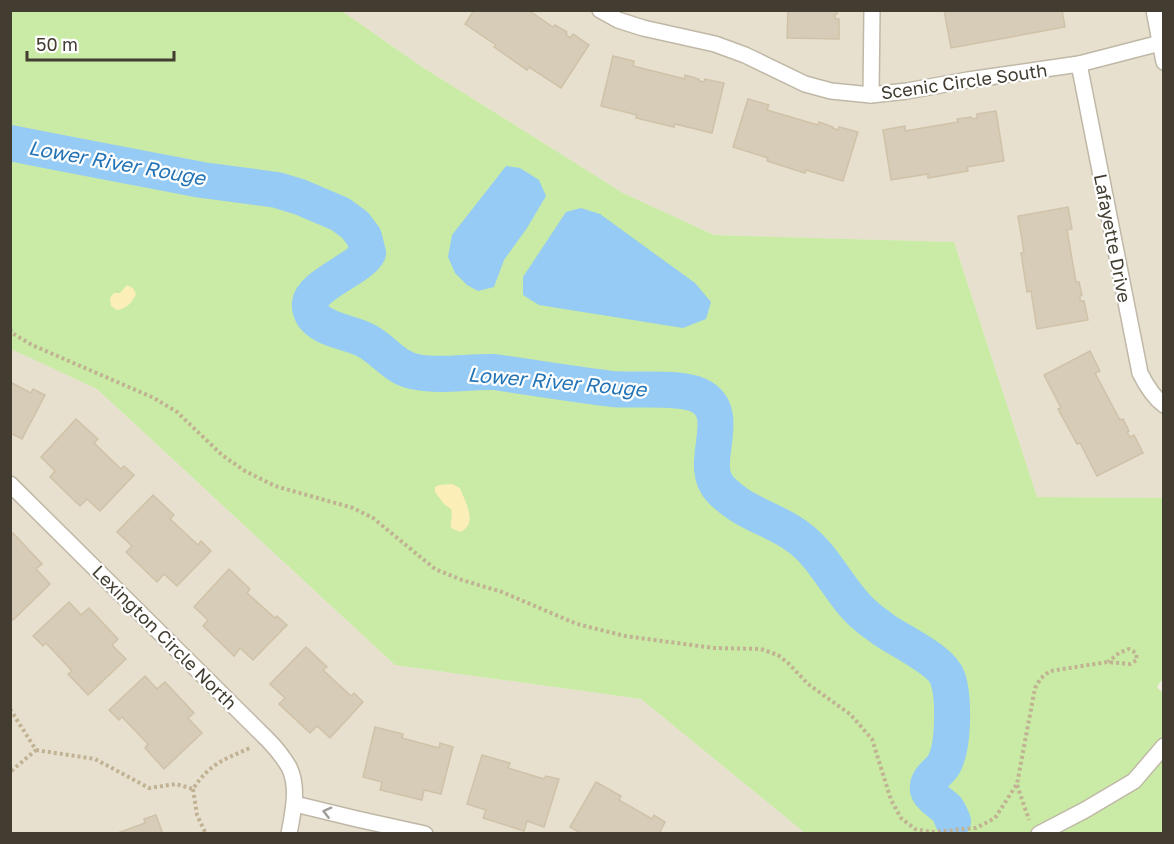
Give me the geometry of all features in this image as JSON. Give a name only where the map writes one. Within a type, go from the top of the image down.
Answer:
[{"type":"street","name":"Scenic Circle South","points":[[600,10],[618,20],[643,28],[715,44],[745,55],[805,84],[831,91],[871,94],[907,91],[1079,64],[1162,42]]},
{"type":"street","points":[[871,94],[872,10]]},
{"type":"street","points":[[1154,10],[1162,42],[1164,62]]},
{"type":"street","name":"Lafayette Drive","points":[[1079,64],[1140,373],[1157,401],[1164,405]]},
{"type":"street","name":"Lexington Circle North","points":[[10,484],[279,753],[290,769],[294,787],[295,804],[289,834]]},
{"type":"street","points":[[1035,829],[1085,810],[1134,781],[1164,746]]},
{"type":"street","points":[[295,804],[356,826],[425,834]]},
{"type":"path","points":[[10,329],[12,333],[32,345],[154,398],[177,412],[222,455],[245,471],[275,486],[353,508],[373,518],[435,569],[502,592],[577,624],[636,637],[714,648],[761,650],[778,655],[808,684],[850,714],[872,739],[891,800],[901,818],[915,829],[932,832],[976,828],[995,818],[1017,784],[1035,688],[1041,678],[1050,671],[1108,663],[1130,664],[1137,660],[1137,653],[1129,649],[1119,653],[1108,663]]},
{"type":"path","points":[[10,709],[36,750]]},
{"type":"path","points":[[206,834],[197,815],[194,789],[202,775],[215,764],[268,740]]},
{"type":"path","points":[[10,772],[36,750],[95,759],[149,788],[176,784],[194,789]]},
{"type":"path","points":[[1017,784],[1035,829]]},
{"type":"shaded area","points":[[342,11],[1163,11],[1163,498],[1037,497],[954,242],[714,235],[623,193],[419,65]]},
{"type":"shaded area","points":[[11,349],[97,389],[395,665],[641,699],[805,833],[11,834]]},
{"type":"green space","points":[[11,11],[342,11],[419,65],[623,193],[714,235],[954,242],[1037,497],[1163,498],[1164,677],[1157,687],[1164,694],[1163,833],[805,833],[641,699],[395,665],[97,389],[11,349]]},
{"type":"sand","points":[[127,285],[133,288],[136,294],[128,305],[117,310],[111,306],[110,298],[114,293],[120,293]]},
{"type":"sand","points":[[452,484],[460,488],[470,518],[469,524],[460,532],[451,528],[451,509],[435,492],[435,487],[439,485]]},
{"type":"water","points":[[506,166],[520,168],[539,180],[546,196],[504,260],[494,287],[478,291],[467,285],[455,273],[448,257],[452,235]]},
{"type":"water","points":[[581,208],[600,214],[695,283],[711,302],[706,319],[683,328],[539,305],[523,295],[523,277],[566,212]]},
{"type":"building","points":[[474,10],[528,10],[553,27],[555,25],[567,32],[570,38],[573,34],[589,45],[561,88],[529,67],[527,70],[465,24]]},
{"type":"building","points":[[788,10],[837,10],[835,19],[839,19],[839,39],[787,38]]},
{"type":"building","points":[[944,10],[1062,10],[1065,27],[951,48]]},
{"type":"building","points":[[613,56],[634,61],[633,66],[685,79],[685,75],[699,79],[699,81],[704,82],[705,79],[724,83],[712,133],[636,118],[637,115],[601,106]]},
{"type":"building","points":[[748,99],[769,105],[767,110],[818,125],[819,122],[838,130],[839,127],[858,132],[843,181],[806,170],[805,173],[733,147]]},
{"type":"building","points":[[996,111],[1004,161],[967,167],[968,171],[928,178],[928,174],[891,180],[883,130],[905,126],[905,131],[958,122],[957,119],[977,118],[977,114]]},
{"type":"building","points":[[1068,207],[1072,229],[1067,230],[1076,282],[1079,282],[1082,295],[1080,301],[1084,301],[1088,320],[1037,329],[1031,291],[1027,292],[1018,216]]},
{"type":"building","points":[[1090,351],[1100,371],[1095,373],[1120,420],[1123,419],[1130,437],[1134,435],[1143,453],[1097,476],[1080,443],[1077,444],[1058,409],[1061,408],[1044,375]]},
{"type":"building","points":[[10,382],[31,393],[33,389],[45,395],[22,439],[10,433]]},
{"type":"building","points":[[76,419],[98,439],[94,443],[121,469],[124,466],[134,475],[100,511],[87,499],[80,506],[50,477],[55,471],[41,457]]},
{"type":"building","points":[[153,495],[174,515],[170,519],[198,545],[201,541],[211,551],[177,586],[164,574],[157,582],[126,552],[132,546],[117,532]]},
{"type":"building","points":[[13,533],[42,564],[36,569],[50,584],[13,620],[10,617],[10,535]]},
{"type":"building","points":[[229,569],[250,589],[247,593],[275,618],[277,616],[287,625],[253,660],[240,648],[234,656],[203,626],[208,620],[194,607]]},
{"type":"building","points":[[69,602],[81,615],[89,608],[118,639],[112,645],[126,659],[88,695],[68,674],[72,671],[46,643],[43,646],[33,636]]},
{"type":"building","points":[[306,647],[327,667],[323,670],[351,696],[354,693],[363,702],[330,738],[317,726],[310,733],[279,704],[285,698],[270,684]]},
{"type":"building","points":[[145,676],[157,689],[165,682],[194,713],[188,718],[202,733],[164,769],[145,748],[148,744],[122,717],[119,720],[109,710]]},
{"type":"building","points":[[375,727],[403,734],[402,738],[439,748],[440,743],[453,747],[441,794],[424,790],[422,800],[380,790],[382,782],[363,777]]},
{"type":"building","points":[[482,755],[510,763],[508,768],[544,779],[546,776],[559,779],[544,827],[527,821],[524,831],[483,818],[486,810],[467,804]]},
{"type":"building","points":[[596,782],[621,796],[619,800],[652,819],[654,815],[665,822],[659,834],[582,834],[570,827]]},
{"type":"building","points":[[156,815],[163,834],[115,834],[145,823],[144,819]]},
{"type":"waterway","name":"Lower River Rouge","points":[[10,143],[202,180],[277,190],[340,214],[355,225],[364,237],[368,253],[356,265],[318,290],[310,303],[312,314],[328,327],[367,341],[396,364],[409,370],[436,374],[495,372],[612,389],[669,390],[698,395],[709,403],[714,414],[716,426],[712,467],[714,479],[721,490],[745,509],[798,537],[817,555],[848,598],[868,618],[929,658],[944,672],[948,679],[951,698],[950,746],[944,764],[929,782],[928,790],[947,809],[953,821]]}]
